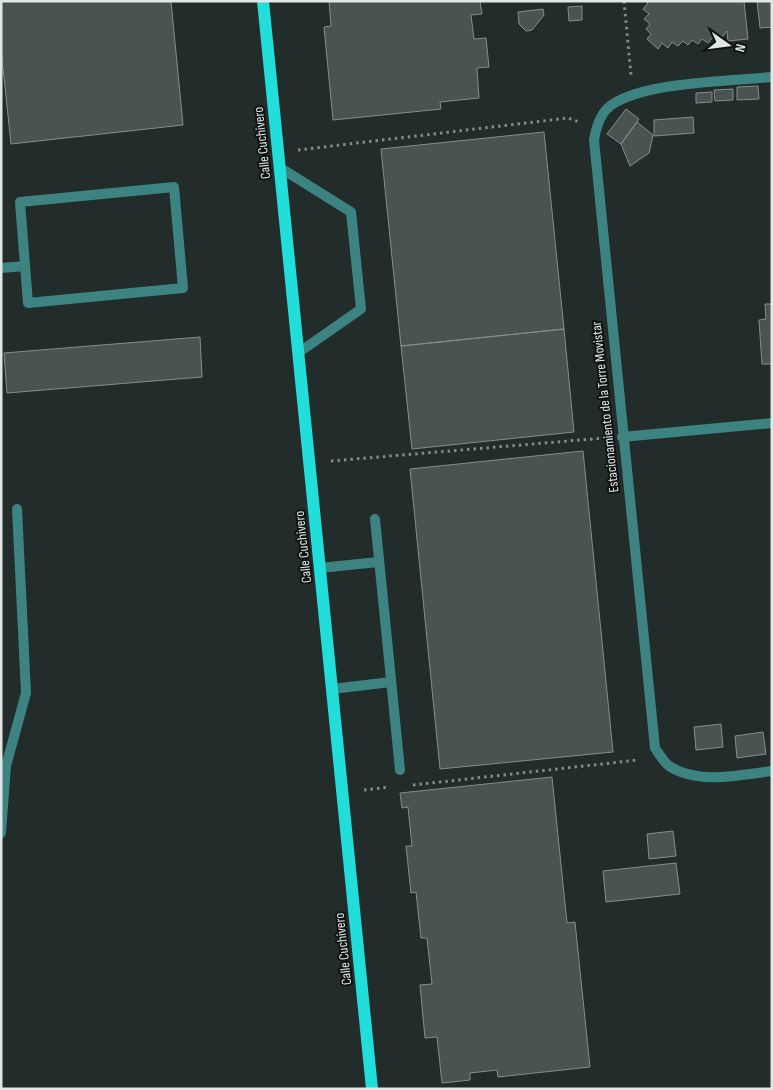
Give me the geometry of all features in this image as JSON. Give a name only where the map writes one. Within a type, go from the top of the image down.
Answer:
[{"type":"main road","name":"Calle Cuchivero","points":[[263,1],[372,1089]]},
{"type":"street","name":"Estacionamiento de la Torre Movistar","points":[[661,757],[655,748],[652,736],[594,150],[596,128],[606,111],[613,104],[633,95],[666,88],[772,77]]},
{"type":"street","points":[[280,167],[351,212],[361,309],[298,354]]},
{"type":"street","points":[[174,187],[183,288],[28,303],[25,266],[20,202],[174,187]]},
{"type":"street","points":[[1,268],[25,266]]},
{"type":"street","points":[[622,437],[772,423]]},
{"type":"street","points":[[1,833],[6,766],[26,693],[17,509]]},
{"type":"street","points":[[374,519],[400,770]]},
{"type":"street","points":[[320,568],[378,562]]},
{"type":"street","points":[[332,688],[391,682]]},
{"type":"street","points":[[661,757],[668,765],[680,771],[706,776],[772,771]]},
{"type":"path","points":[[624,1],[633,95]]},
{"type":"path","points":[[278,152],[568,118],[596,128]]},
{"type":"path","points":[[309,462],[622,437]]},
{"type":"path","points":[[412,785],[661,757]]},
{"type":"path","points":[[342,792],[392,787]]},
{"type":"building","points":[[1,1],[171,1],[183,125],[11,144],[1,49]]},
{"type":"building","points":[[329,1],[480,1],[482,14],[471,15],[474,39],[486,38],[489,67],[477,68],[479,98],[440,102],[441,109],[333,120],[324,27],[331,26]]},
{"type":"building","points":[[646,1],[744,1],[748,39],[728,41],[727,31],[718,42],[712,38],[708,43],[702,39],[698,44],[692,40],[688,45],[683,41],[678,46],[672,42],[668,48],[662,43],[658,49],[647,39],[651,34],[646,29],[650,24],[644,19],[649,14],[643,9],[648,3]]},
{"type":"building","points":[[757,1],[772,1],[772,27],[760,28]]},
{"type":"building","points":[[582,6],[582,20],[569,21],[568,7]]},
{"type":"building","points":[[543,9],[544,15],[532,30],[526,31],[519,24],[518,12]]},
{"type":"building","points":[[758,86],[759,99],[737,100],[737,87]]},
{"type":"building","points":[[733,89],[733,100],[715,101],[714,90]]},
{"type":"building","points":[[712,92],[712,102],[696,103],[696,93]]},
{"type":"building","points":[[626,109],[639,119],[621,144],[607,134]]},
{"type":"building","points":[[693,117],[694,133],[654,136],[654,120]]},
{"type":"building","points":[[637,122],[653,135],[649,153],[630,166],[621,144]]},
{"type":"building","points":[[544,132],[564,329],[401,346],[381,149]]},
{"type":"building","points":[[765,304],[772,304],[772,364],[762,364],[759,320],[766,319]]},
{"type":"building","points":[[564,329],[574,432],[412,449],[401,346]]},
{"type":"building","points":[[200,337],[202,377],[7,393],[4,353]]},
{"type":"building","points":[[583,451],[613,752],[440,769],[410,469]]},
{"type":"building","points":[[721,724],[723,747],[696,750],[694,727]]},
{"type":"building","points":[[763,732],[766,754],[737,758],[735,736]]},
{"type":"building","points":[[552,777],[567,923],[575,922],[590,1067],[498,1077],[497,1070],[470,1073],[470,1080],[442,1083],[437,1037],[425,1038],[420,985],[432,984],[427,938],[421,938],[416,892],[411,893],[406,846],[412,846],[408,807],[402,808],[400,793]]},
{"type":"building","points":[[673,831],[676,856],[649,859],[647,834]]},
{"type":"building","points":[[676,863],[680,894],[606,902],[603,871]]}]
